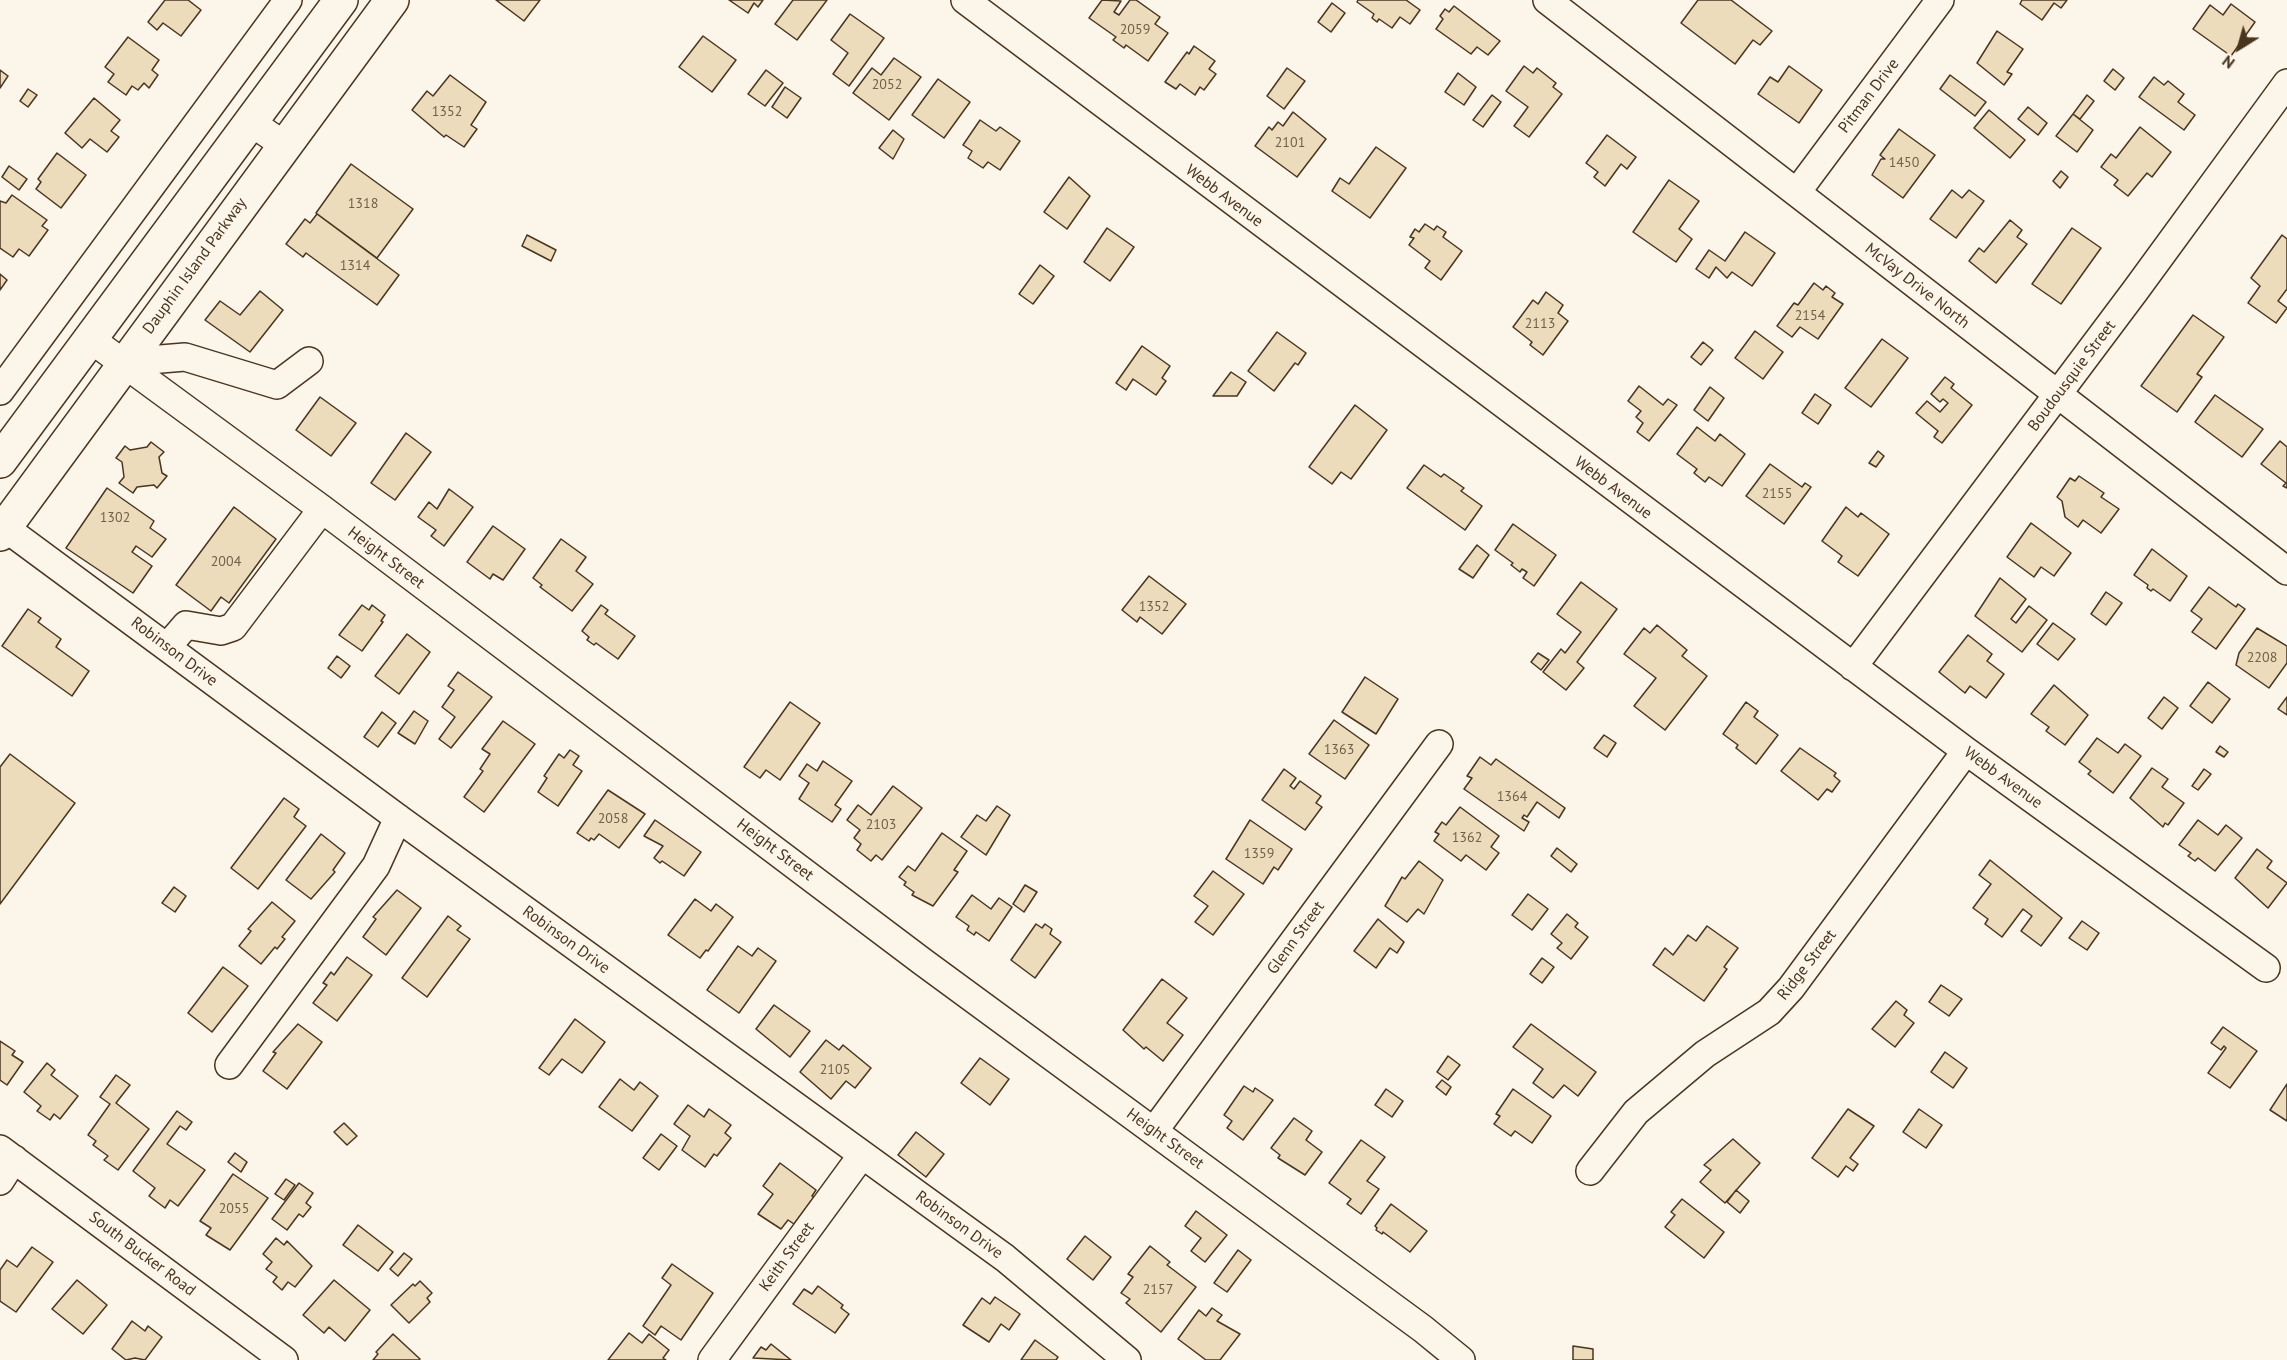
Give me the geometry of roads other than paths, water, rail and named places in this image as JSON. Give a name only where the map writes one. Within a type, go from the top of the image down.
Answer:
[{"type":"main road","points":[[0,461],[341,0]]},
{"type":"main road","name":"Dauphin Island Parkway","points":[[2,528],[392,0]]},
{"type":"street","points":[[0,391],[288,0]]},
{"type":"street","name":"Webb Avenue","points":[[964,0],[1966,752],[2266,968]]},
{"type":"street","name":"McVay Drive North","points":[[1547,0],[2057,396],[2287,571]]},
{"type":"street","name":"Pitman Drive","points":[[1797,192],[1940,0]]},
{"type":"street","name":"Boudousquie Street","points":[[1853,667],[2057,396],[2287,83]]},
{"type":"street","points":[[249,122],[284,145]]},
{"type":"street","name":"Height Street","points":[[89,338],[322,509],[923,962],[1423,1329],[1461,1360]]},
{"type":"street","points":[[124,362],[185,357],[277,385],[309,362]]},
{"type":"street","points":[[166,647],[186,625],[221,631],[233,627],[322,509]]},
{"type":"street","name":"Robinson Drive","points":[[2,528],[1005,1258],[1127,1360]]},
{"type":"street","name":"Glenn Street","points":[[1154,1131],[1439,744]]},
{"type":"street","name":"Ridge Street","points":[[1590,1172],[1636,1112],[1705,1054],[1769,1012],[1791,988],[1966,752]]},
{"type":"street","points":[[230,1065],[376,866],[398,818]]},
{"type":"street","name":"Keith Street","points":[[712,1360],[862,1155]]},
{"type":"street","name":"South Bucker Road","points":[[5,1163],[284,1360]]}]
